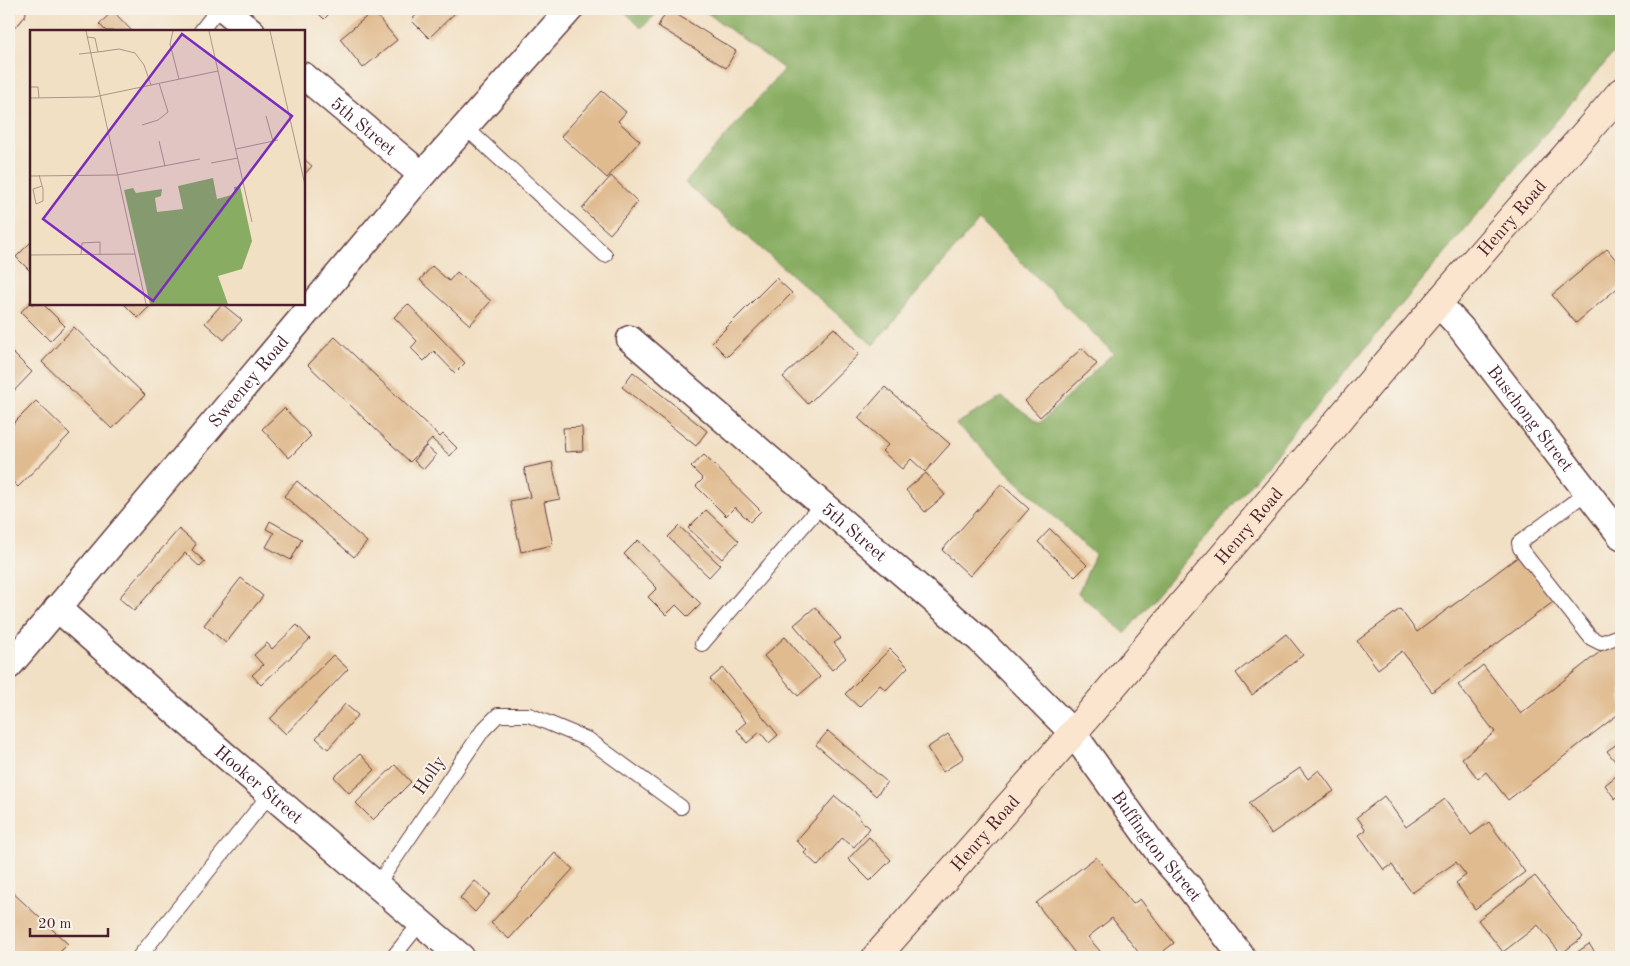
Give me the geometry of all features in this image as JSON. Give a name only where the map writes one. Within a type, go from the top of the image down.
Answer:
[{"type":"street","points":[[9,13],[12,9]]},
{"type":"street","points":[[224,9],[250,30]]},
{"type":"street","name":"Sweeney Road","points":[[9,666],[422,175],[570,9]]},
{"type":"street","name":"5th Street","points":[[305,77],[422,175]]},
{"type":"street","name":"Henry Road","points":[[876,957],[1073,733],[1438,302],[1621,92]]},
{"type":"street","name":"Buschong Street","points":[[1438,302],[1461,328],[1621,536]]},
{"type":"street","name":"5th Street","points":[[630,339],[980,640],[1073,733]]},
{"type":"street","name":"Hooker Street","points":[[57,608],[270,794],[461,957]]},
{"type":"street","name":"Buffington Street","points":[[1073,733],[1159,854],[1189,887],[1242,957]]},
{"type":"lane","points":[[201,30],[218,9]]},
{"type":"lane","points":[[465,127],[604,255]]},
{"type":"lane","points":[[1587,492],[1519,543],[1520,548],[1591,638],[1601,643],[1621,635]]},
{"type":"lane","points":[[702,644],[822,504]]},
{"type":"lane","name":"Holly","points":[[377,885],[483,730],[498,715],[529,714],[589,740],[681,808]]},
{"type":"lane","points":[[138,957],[270,794]]},
{"type":"lane","points":[[393,957],[421,922]]},
{"type":"green space","points":[[622,9],[662,9],[641,28]]},
{"type":"green space","points":[[702,9],[1621,9],[1621,44],[1125,633],[1078,593],[1095,555],[956,424],[1002,397],[1040,423],[1113,353],[979,220],[873,345],[685,183],[784,69]]},
{"type":"building","points":[[314,9],[334,9],[324,19]]},
{"type":"building","points":[[418,9],[459,9],[429,38],[411,20],[421,11]]},
{"type":"building","points":[[668,9],[736,51],[726,68],[658,26]]},
{"type":"building","points":[[113,11],[131,30],[105,30],[99,24]]},
{"type":"building","points":[[373,11],[397,40],[363,68],[340,39]]},
{"type":"building","points":[[602,91],[626,112],[618,121],[640,141],[607,178],[561,136]]},
{"type":"building","points":[[305,160],[312,166],[305,174]]},
{"type":"building","points":[[611,176],[638,202],[610,234],[582,209]]},
{"type":"building","points":[[30,243],[30,271],[16,257]]},
{"type":"building","points":[[1607,249],[1621,266],[1621,285],[1576,323],[1552,295]]},
{"type":"building","points":[[432,266],[449,281],[457,272],[491,301],[470,325],[420,280]]},
{"type":"building","points":[[776,278],[792,293],[727,357],[712,342]]},
{"type":"building","points":[[30,302],[30,305],[44,305],[65,326],[50,341],[21,312]]},
{"type":"building","points":[[408,304],[465,363],[455,373],[434,351],[424,361],[411,348],[417,341],[394,317]]},
{"type":"building","points":[[125,305],[151,305],[138,318]]},
{"type":"building","points":[[221,305],[242,320],[224,340],[205,323]]},
{"type":"building","points":[[74,327],[145,395],[112,429],[42,362]]},
{"type":"building","points":[[834,328],[859,354],[808,404],[783,377]]},
{"type":"building","points":[[335,337],[440,437],[443,434],[457,448],[450,456],[432,439],[410,462],[308,365]]},
{"type":"building","points":[[1082,348],[1097,364],[1040,417],[1025,401]]},
{"type":"building","points":[[9,349],[32,372],[9,396]]},
{"type":"building","points":[[633,372],[707,431],[696,446],[622,387]]},
{"type":"building","points":[[885,387],[950,444],[925,472],[911,459],[902,469],[882,451],[888,445],[858,418]]},
{"type":"building","points":[[36,401],[70,434],[18,487],[9,478],[9,428]]},
{"type":"building","points":[[284,408],[311,436],[289,458],[262,429]]},
{"type":"building","points":[[582,427],[583,451],[565,452],[563,428]]},
{"type":"building","points":[[426,446],[436,455],[424,469],[414,461]]},
{"type":"building","points":[[704,455],[761,511],[750,522],[735,507],[726,516],[696,486],[703,479],[691,467]]},
{"type":"building","points":[[552,462],[560,499],[544,502],[553,545],[521,552],[510,501],[530,497],[524,468]]},
{"type":"building","points":[[926,473],[945,495],[925,512],[906,490]]},
{"type":"building","points":[[297,481],[367,542],[354,557],[284,496]]},
{"type":"building","points":[[1001,484],[1029,509],[970,576],[942,550]]},
{"type":"building","points":[[706,510],[739,541],[722,559],[688,528]]},
{"type":"building","points":[[270,521],[302,539],[291,560],[266,547],[274,533],[266,529]]},
{"type":"building","points":[[679,526],[720,565],[709,577],[668,537]]},
{"type":"building","points":[[179,529],[196,544],[192,550],[205,562],[200,567],[185,553],[134,611],[119,598]]},
{"type":"building","points":[[1050,529],[1087,565],[1075,577],[1038,542]]},
{"type":"building","points":[[638,540],[701,604],[688,617],[676,605],[666,615],[648,597],[657,588],[624,554]]},
{"type":"building","points":[[1519,556],[1553,602],[1432,692],[1402,651],[1378,669],[1357,641],[1400,609],[1417,632]]},
{"type":"building","points":[[241,578],[263,596],[226,643],[204,625]]},
{"type":"building","points":[[815,607],[841,638],[834,643],[846,658],[832,670],[794,625]]},
{"type":"building","points":[[297,625],[310,639],[261,685],[252,675],[263,665],[254,655],[267,643],[272,649]]},
{"type":"building","points":[[1286,634],[1303,655],[1252,695],[1236,673]]},
{"type":"building","points":[[1620,636],[1621,712],[1508,800],[1486,772],[1478,779],[1462,758],[1495,732],[1458,685],[1483,665],[1521,714]]},
{"type":"building","points":[[785,637],[820,677],[798,696],[764,656]]},
{"type":"building","points":[[890,649],[908,667],[886,690],[880,685],[859,707],[845,694]]},
{"type":"building","points":[[333,655],[348,669],[286,734],[270,719]]},
{"type":"building","points":[[723,668],[778,735],[769,743],[760,732],[747,743],[737,730],[746,722],[710,679]]},
{"type":"building","points":[[345,704],[358,715],[328,749],[316,738]]},
{"type":"building","points":[[828,731],[887,782],[876,796],[816,745]]},
{"type":"building","points":[[948,734],[964,758],[943,772],[927,748]]},
{"type":"building","points":[[1621,741],[1621,769],[1607,751]]},
{"type":"building","points":[[360,754],[375,770],[349,793],[334,777]]},
{"type":"building","points":[[395,765],[411,782],[373,820],[356,803]]},
{"type":"building","points":[[1300,768],[1308,779],[1319,770],[1334,791],[1271,834],[1249,803]]},
{"type":"building","points":[[1621,772],[1621,794],[1615,799],[1605,785]]},
{"type":"building","points":[[835,796],[870,828],[854,847],[842,838],[818,866],[804,853],[807,850],[796,841]]},
{"type":"building","points":[[1384,796],[1406,827],[1445,799],[1471,835],[1489,822],[1525,872],[1475,909],[1456,883],[1466,875],[1456,862],[1412,893],[1392,865],[1384,870],[1359,835],[1366,830],[1357,817]]},
{"type":"building","points":[[869,837],[891,860],[870,881],[848,859]]},
{"type":"building","points":[[555,853],[573,869],[509,939],[491,923]]},
{"type":"building","points":[[1096,857],[1133,904],[1140,899],[1174,943],[1156,957],[1142,957],[1112,918],[1088,937],[1105,957],[1078,957],[1036,903]]},
{"type":"building","points":[[1535,876],[1583,937],[1561,954],[1538,925],[1503,952],[1478,920]]},
{"type":"building","points":[[475,881],[490,894],[475,912],[460,898]]},
{"type":"building","points":[[10,890],[68,944],[55,957],[9,957]]},
{"type":"building","points":[[1589,944],[1598,957],[1570,957]]}]
